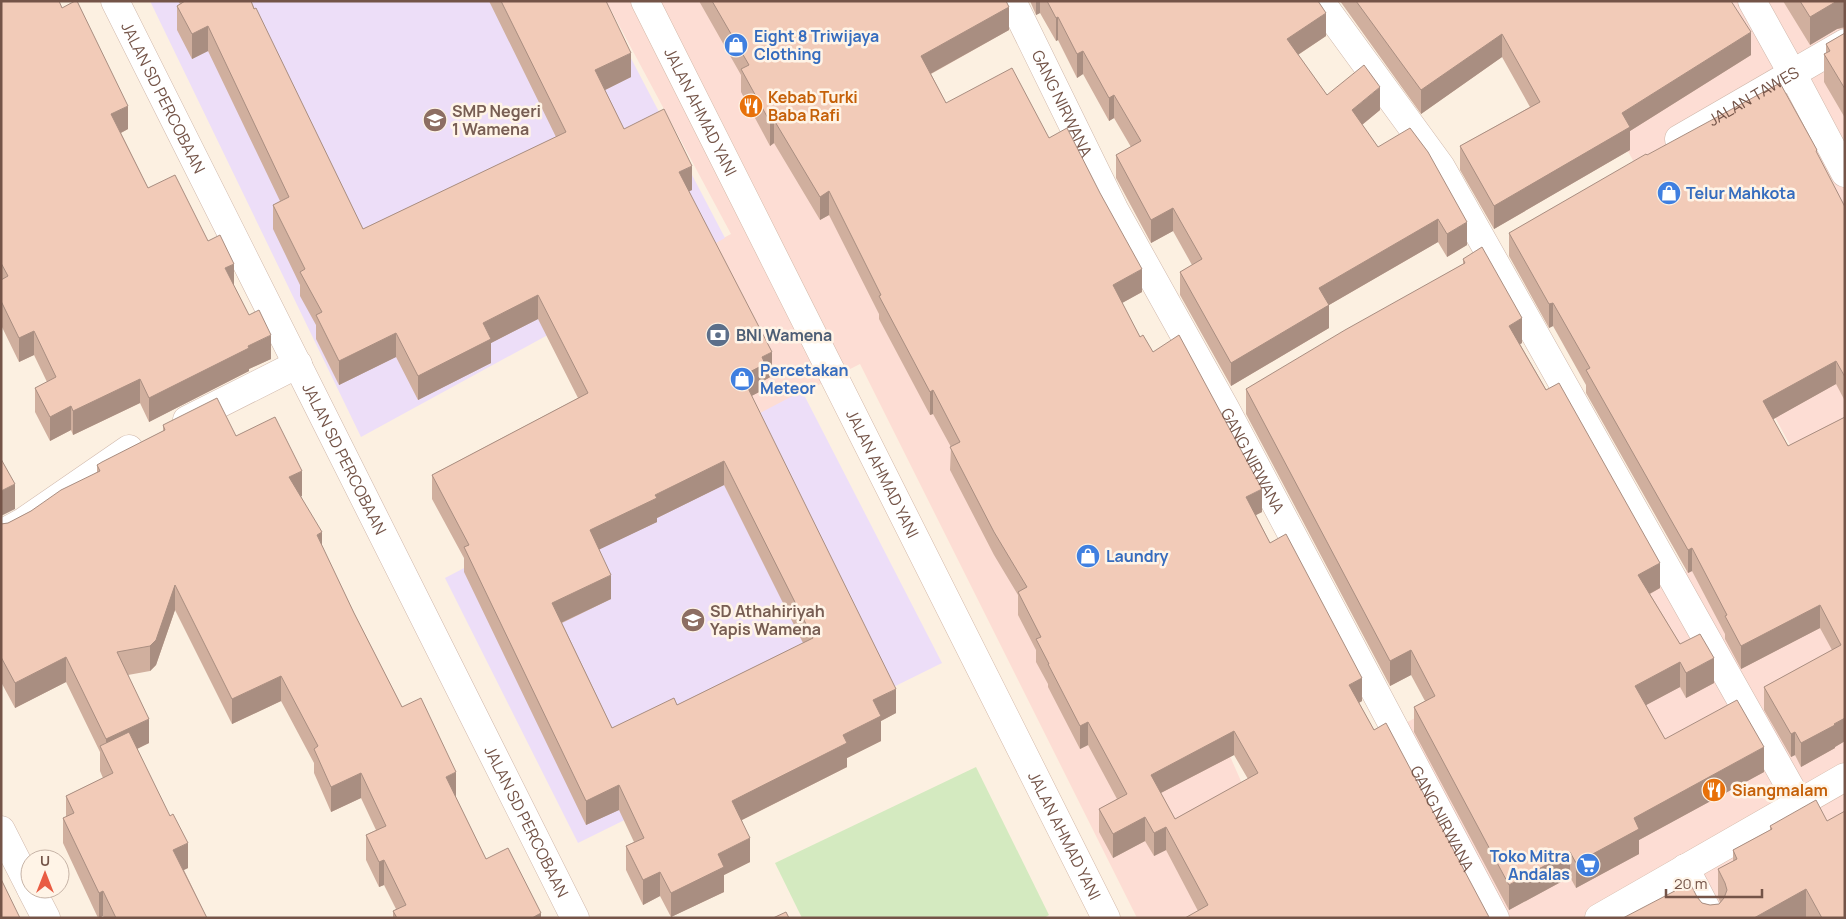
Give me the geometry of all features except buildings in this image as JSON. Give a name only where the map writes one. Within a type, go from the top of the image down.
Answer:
[{"type":"street","name":"JALAN SD PERCOBAAN","points":[[115,1],[575,918]]},
{"type":"street","name":"JALAN AHMAD YANI","points":[[646,1],[1106,918]]},
{"type":"street","name":"GANG NIRWANA","points":[[1012,1],[1114,209],[1233,403],[1495,918]]},
{"type":"street","points":[[1320,1],[1497,246],[1799,804]]},
{"type":"street","points":[[1752,1],[1845,173]]},
{"type":"street","name":"JALAN TAWES","points":[[1658,152],[1845,43]]},
{"type":"street","points":[[1463,266],[1497,246]]},
{"type":"street","points":[[1,534],[23,522],[128,450],[298,364]]},
{"type":"street","points":[[1599,918],[1845,777]]},
{"type":"street","points":[[1,830],[20,867]]},
{"type":"street","points":[[1685,868],[1711,918]]},
{"type":"street","points":[[36,899],[46,918]]},
{"type":"shaded area","name":"SMP Negeri 1 Wamena","points":[[150,1],[601,1],[725,238],[361,437]]},
{"type":"shaded area","points":[[606,1],[871,1],[978,187],[1252,806],[1820,499],[1545,1],[1845,1],[1845,890],[1794,918],[1137,918],[860,364],[706,442],[624,291],[731,234]]},
{"type":"shaded area","name":"SD Athahiriyah Yapis Wamena","points":[[802,391],[942,663],[578,843],[445,578]]},
{"type":"green space","points":[[976,767],[1049,915],[1044,918],[802,918],[775,863]]},
{"type":"place","name":"Eight 8 Triwijaya Clothing","points":[[736,45]]},
{"type":"place","name":"Kebab Turki Baba Rafi","points":[[751,106]]},
{"type":"place","name":"SMP Negeri 1 Wamena","points":[[435,120]]},
{"type":"place","name":"Telur Mahkota","points":[[1669,193]]},
{"type":"place","name":"BNI Wamena","points":[[718,335]]},
{"type":"place","name":"Percetakan Meteor","points":[[742,379]]},
{"type":"place","name":"Laundry","points":[[1088,556]]},
{"type":"place","name":"SD Athahiriyah Yapis Wamena","points":[[693,620]]},
{"type":"place","name":"Siangmalam","points":[[1714,790]]},
{"type":"place","name":"Toko Mitra Andalas","points":[[1588,865]]}]
